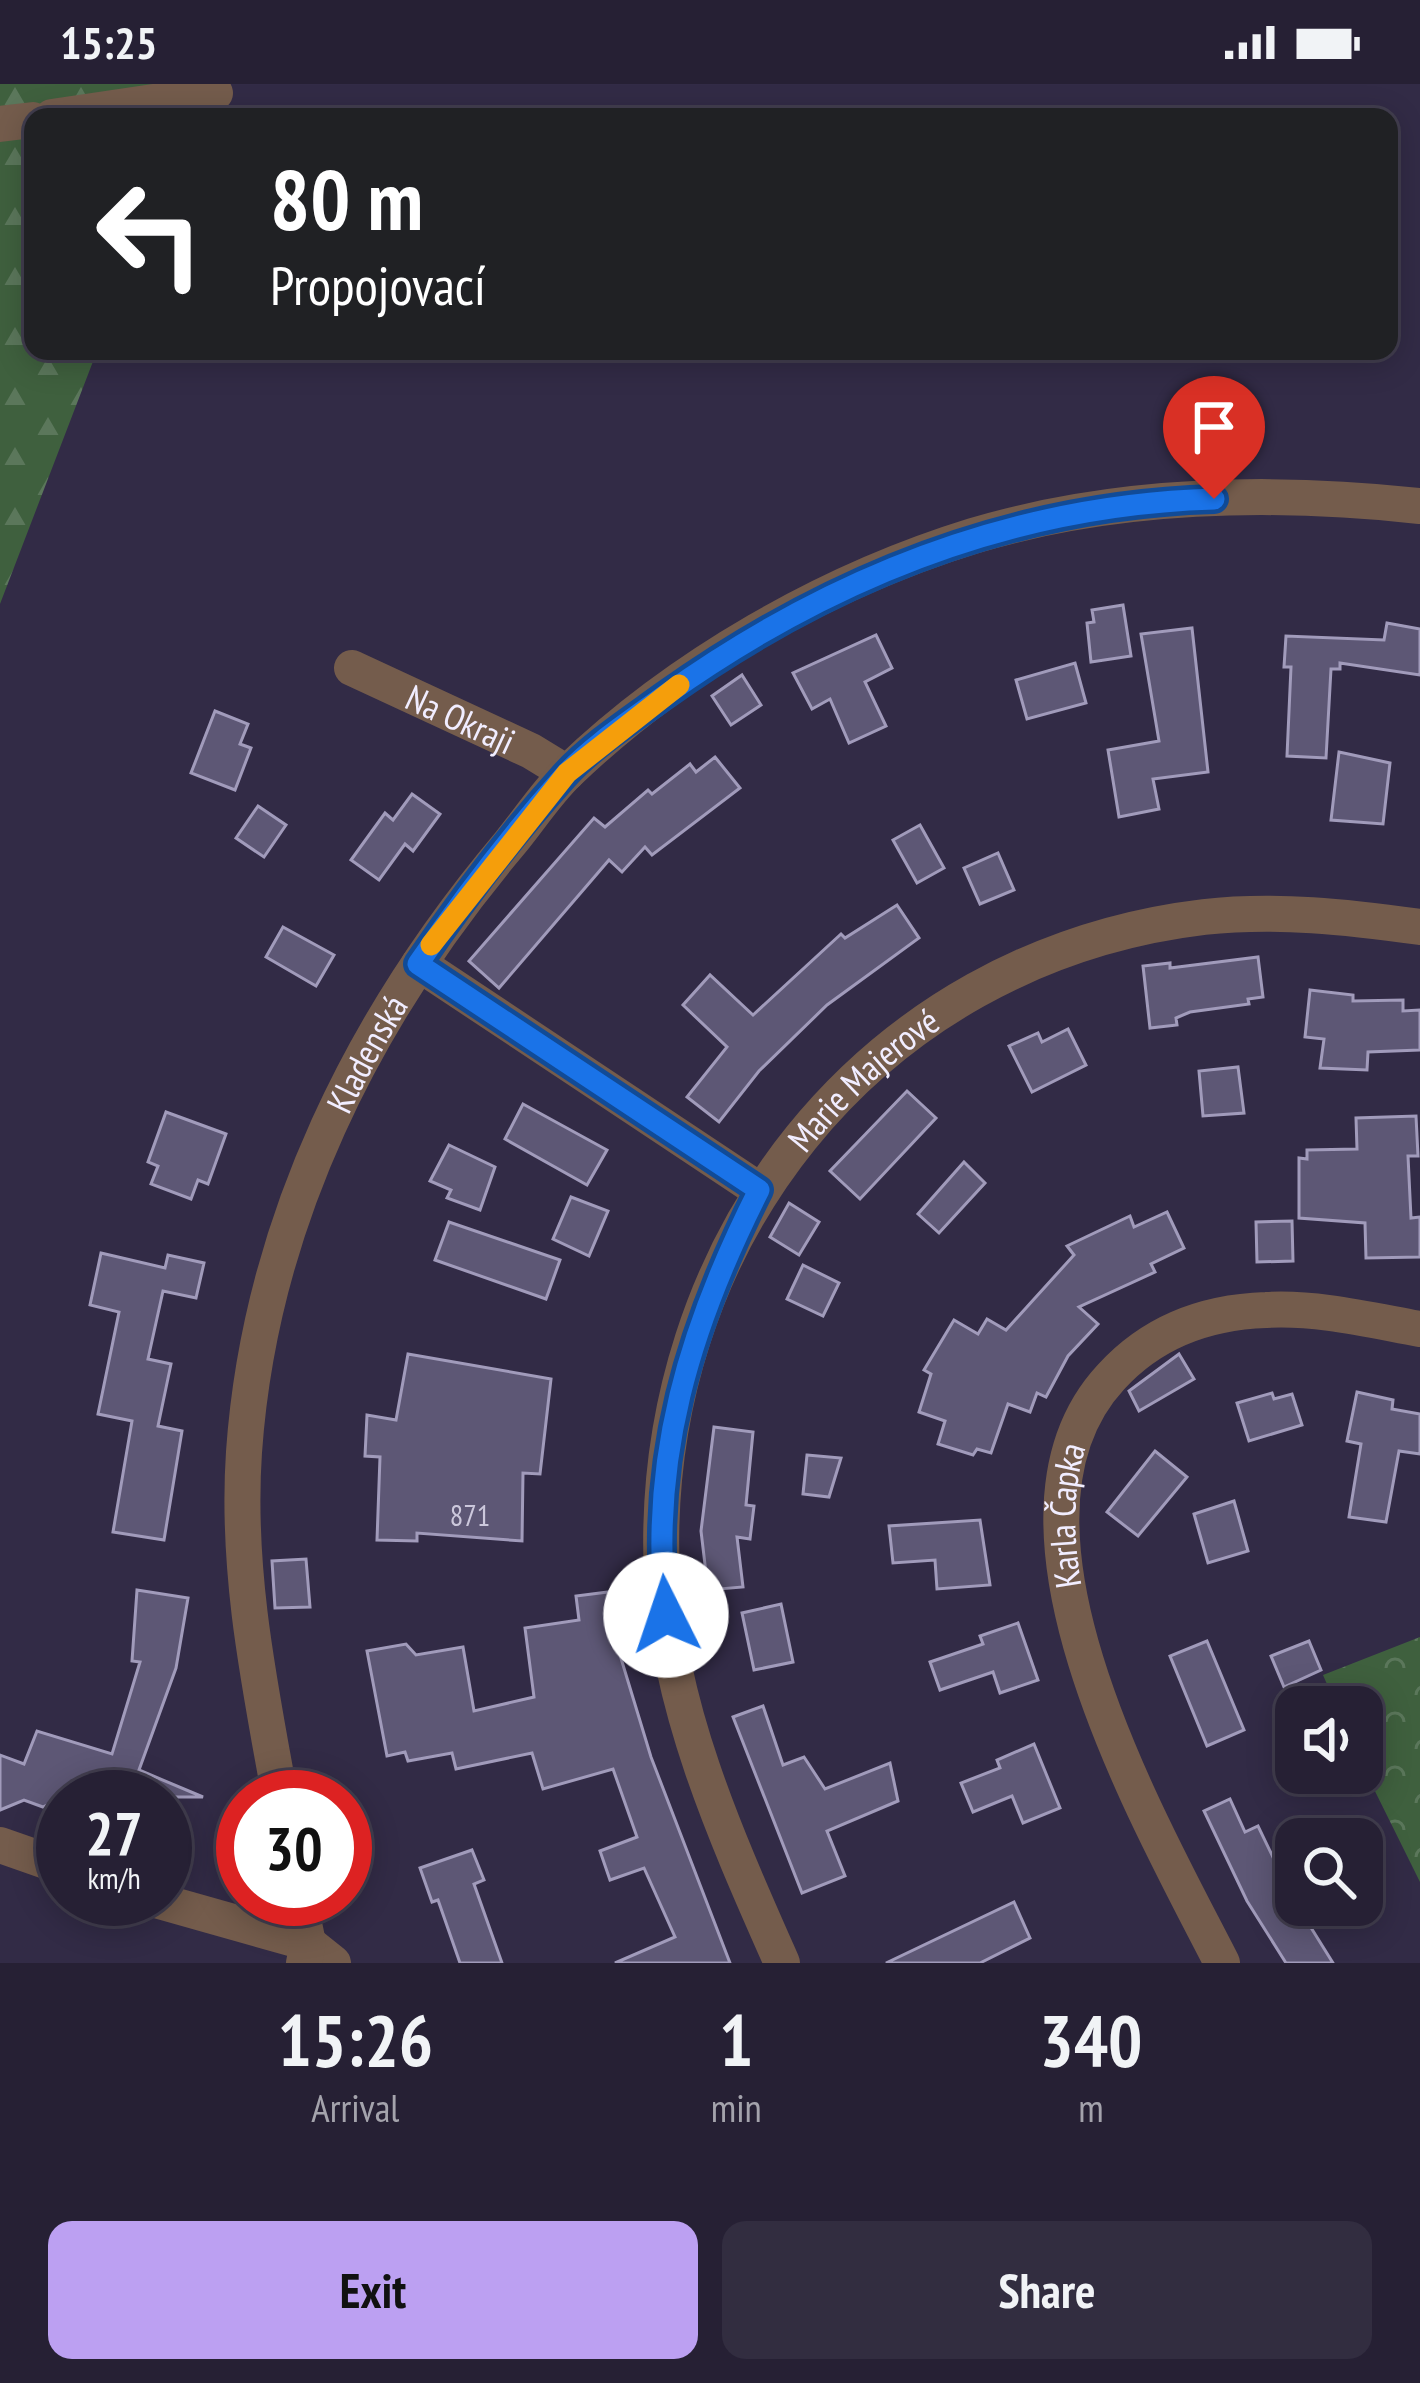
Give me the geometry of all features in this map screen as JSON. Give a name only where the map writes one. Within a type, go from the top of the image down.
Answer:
[{"type":"street","points":[[113,108],[215,93]]},
{"type":"street","name":"Kladenská","points":[[275,1770],[246,1614],[244,1454],[258,1339],[323,1127],[376,1026],[462,899],[567,773],[642,712],[779,620],[874,573],[973,536],[1156,501],[1307,497],[1420,506]]},
{"type":"street","name":"Na Okraji","points":[[352,668],[567,773]]},
{"type":"street","name":"Marie Majerové","points":[[782,1963],[698,1750],[670,1651],[662,1580],[661,1511],[682,1374],[725,1256],[759,1190],[833,1098],[878,1058],[928,1018],[1037,961],[1146,927],[1204,917],[1274,913],[1420,927]]},
{"type":"street","points":[[418,964],[759,1190]]},
{"type":"street","name":"Karla Čapka","points":[[1222,1963],[1127,1763],[1076,1625],[1057,1527],[1065,1465],[1086,1406],[1104,1384],[1158,1337],[1196,1320],[1268,1309],[1420,1329]]},
{"type":"street","points":[[0,1845],[36,1858]]},
{"type":"street","points":[[192,1913],[315,1956]]},
{"type":"street","points":[[307,1926],[315,1956]]},
{"type":"green space","points":[[0,84],[201,84],[191,108],[24,108],[24,360],[94,360],[0,604]]},
{"type":"green space","points":[[1420,1637],[1420,1882],[1376,1794],[1383,1794],[1383,1686],[1328,1686],[1323,1675]]},
{"type":"building","points":[[1123,605],[1131,656],[1091,662],[1087,623],[1094,622],[1092,610]]},
{"type":"building","points":[[1387,623],[1420,629],[1420,675],[1340,663],[1340,669],[1331,669],[1326,758],[1287,756],[1291,667],[1284,667],[1286,636],[1384,640]]},
{"type":"building","points":[[1192,628],[1208,772],[1153,779],[1159,809],[1119,817],[1108,750],[1159,741],[1141,634]]},
{"type":"building","points":[[876,635],[892,668],[865,682],[886,726],[849,743],[830,699],[812,709],[793,673]]},
{"type":"building","points":[[1075,663],[1086,703],[1027,719],[1016,680]]},
{"type":"building","points":[[742,675],[761,705],[731,725],[712,696]]},
{"type":"building","points":[[215,711],[248,724],[240,744],[251,748],[235,790],[191,773]]},
{"type":"building","points":[[1339,752],[1390,763],[1383,824],[1331,820]]},
{"type":"building","points":[[715,757],[740,788],[652,855],[645,847],[622,872],[609,860],[499,988],[469,961],[594,818],[605,827],[648,790],[652,794],[690,764],[696,772]]},
{"type":"building","points":[[412,794],[440,814],[413,851],[405,844],[379,880],[351,860],[385,813],[393,820]]},
{"type":"building","points":[[258,806],[286,825],[264,857],[236,838]]},
{"type":"building","points":[[920,825],[944,868],[917,883],[893,840]]},
{"type":"building","points":[[998,853],[1014,890],[980,904],[964,868]]},
{"type":"building","points":[[897,905],[919,938],[827,1005],[759,1071],[719,1122],[687,1097],[727,1047],[683,1005],[710,975],[753,1015],[841,934],[845,938]]},
{"type":"building","points":[[283,927],[334,955],[316,986],[266,957]]},
{"type":"building","points":[[1258,957],[1263,997],[1248,999],[1249,1004],[1190,1012],[1176,1018],[1177,1025],[1150,1028],[1143,966],[1170,963],[1170,968]]},
{"type":"building","points":[[1310,990],[1353,995],[1353,1001],[1403,1000],[1403,1011],[1420,1010],[1420,1050],[1368,1052],[1367,1070],[1320,1068],[1324,1039],[1305,1037]]},
{"type":"building","points":[[1068,1029],[1086,1065],[1032,1092],[1009,1046],[1038,1033],[1042,1042]]},
{"type":"building","points":[[1238,1067],[1244,1113],[1203,1116],[1199,1071]]},
{"type":"building","points":[[907,1091],[936,1118],[860,1199],[830,1171]]},
{"type":"building","points":[[523,1104],[607,1150],[587,1185],[505,1139]]},
{"type":"building","points":[[166,1112],[226,1134],[208,1184],[198,1180],[191,1199],[151,1184],[158,1166],[148,1162]]},
{"type":"building","points":[[1416,1116],[1418,1156],[1408,1156],[1411,1218],[1420,1217],[1420,1257],[1366,1258],[1365,1223],[1299,1218],[1299,1158],[1307,1159],[1307,1150],[1357,1149],[1356,1118]]},
{"type":"building","points":[[449,1145],[495,1167],[480,1210],[447,1198],[451,1190],[430,1181]]},
{"type":"building","points":[[964,1162],[985,1183],[939,1233],[918,1214]]},
{"type":"building","points":[[571,1197],[608,1211],[589,1256],[553,1239]]},
{"type":"building","points":[[789,1203],[819,1222],[799,1255],[770,1237]]},
{"type":"building","points":[[1167,1212],[1184,1248],[1151,1264],[1155,1272],[1079,1307],[1098,1324],[1068,1356],[1046,1397],[1037,1393],[1030,1412],[1008,1404],[991,1453],[977,1449],[973,1455],[938,1444],[945,1421],[919,1412],[931,1374],[924,1370],[954,1320],[978,1334],[987,1319],[1006,1330],[1074,1255],[1067,1246],[1130,1216],[1134,1227]]},
{"type":"building","points":[[1292,1221],[1293,1261],[1257,1262],[1256,1222]]},
{"type":"building","points":[[449,1222],[560,1260],[546,1299],[435,1260]]},
{"type":"building","points":[[101,1253],[165,1268],[168,1255],[204,1263],[196,1298],[163,1291],[148,1359],[171,1364],[158,1426],[182,1431],[164,1540],[113,1532],[132,1421],[98,1414],[119,1312],[90,1305]]},
{"type":"building","points":[[803,1265],[839,1283],[823,1316],[787,1299]]},
{"type":"building","points":[[408,1354],[551,1379],[540,1474],[523,1473],[522,1541],[417,1533],[417,1541],[377,1540],[380,1457],[365,1456],[367,1415],[396,1420]]},
{"type":"building","points":[[1179,1354],[1194,1379],[1139,1411],[1129,1391]]},
{"type":"building","points":[[1357,1392],[1393,1400],[1392,1409],[1420,1414],[1420,1454],[1399,1451],[1386,1522],[1349,1517],[1361,1444],[1347,1441]]},
{"type":"building","points":[[1272,1393],[1274,1399],[1292,1394],[1302,1425],[1249,1441],[1237,1403]]},
{"type":"building","points":[[714,1427],[753,1432],[746,1505],[754,1506],[750,1539],[737,1537],[743,1587],[708,1590],[701,1531]]},
{"type":"building","points":[[1155,1451],[1187,1477],[1138,1536],[1107,1512]]},
{"type":"building","points":[[807,1455],[841,1458],[829,1497],[803,1494]]},
{"type":"building","points":[[1234,1501],[1248,1551],[1208,1563],[1194,1514]]},
{"type":"building","points":[[980,1520],[990,1585],[937,1589],[935,1560],[893,1563],[889,1526]]},
{"type":"building","points":[[306,1559],[310,1607],[275,1608],[272,1561]]},
{"type":"building","points":[[137,1590],[188,1598],[176,1668],[139,1770],[36,1770],[36,1804],[24,1800],[0,1810],[0,1755],[24,1764],[37,1731],[112,1754],[140,1662],[132,1661]]},
{"type":"building","points":[[616,1591],[629,1654],[620,1655],[651,1757],[730,1963],[615,1963],[675,1937],[644,1868],[610,1880],[600,1851],[637,1837],[613,1769],[543,1789],[532,1753],[456,1769],[452,1753],[408,1761],[405,1752],[387,1756],[367,1651],[406,1644],[416,1655],[463,1647],[474,1711],[534,1697],[525,1628],[579,1620],[576,1596]]},
{"type":"building","points":[[781,1604],[793,1662],[754,1670],[742,1613]]},
{"type":"building","points":[[1018,1623],[1038,1680],[1000,1693],[993,1672],[940,1690],[930,1662],[983,1644],[980,1636]]},
{"type":"building","points":[[1207,1641],[1244,1730],[1207,1746],[1170,1656]]},
{"type":"building","points":[[1309,1641],[1321,1670],[1284,1686],[1271,1656]]},
{"type":"building","points":[[763,1706],[783,1765],[804,1757],[825,1789],[890,1763],[898,1801],[827,1831],[845,1876],[802,1893],[733,1717]]},
{"type":"building","points":[[1034,1744],[1060,1808],[1023,1823],[1012,1796],[973,1812],[961,1783],[1000,1768],[997,1760]]},
{"type":"building","points":[[1230,1799],[1245,1832],[1258,1826],[1275,1861],[1275,1926],[1310,1926],[1333,1963],[1286,1963],[1247,1901],[1204,1811]]},
{"type":"building","points":[[472,1850],[484,1880],[474,1884],[502,1963],[460,1963],[438,1900],[432,1902],[420,1868]]},
{"type":"building","points":[[1014,1902],[1030,1938],[980,1963],[886,1963]]},
{"type":"slow traffic","points":[[431,945],[462,899],[567,773],[679,685]]},
{"type":"route","points":[[666,1615],[661,1511],[682,1374],[725,1256],[759,1190],[418,964],[462,899],[567,773],[642,712],[779,620],[874,573],[973,536],[1156,501],[1214,499]]}]
